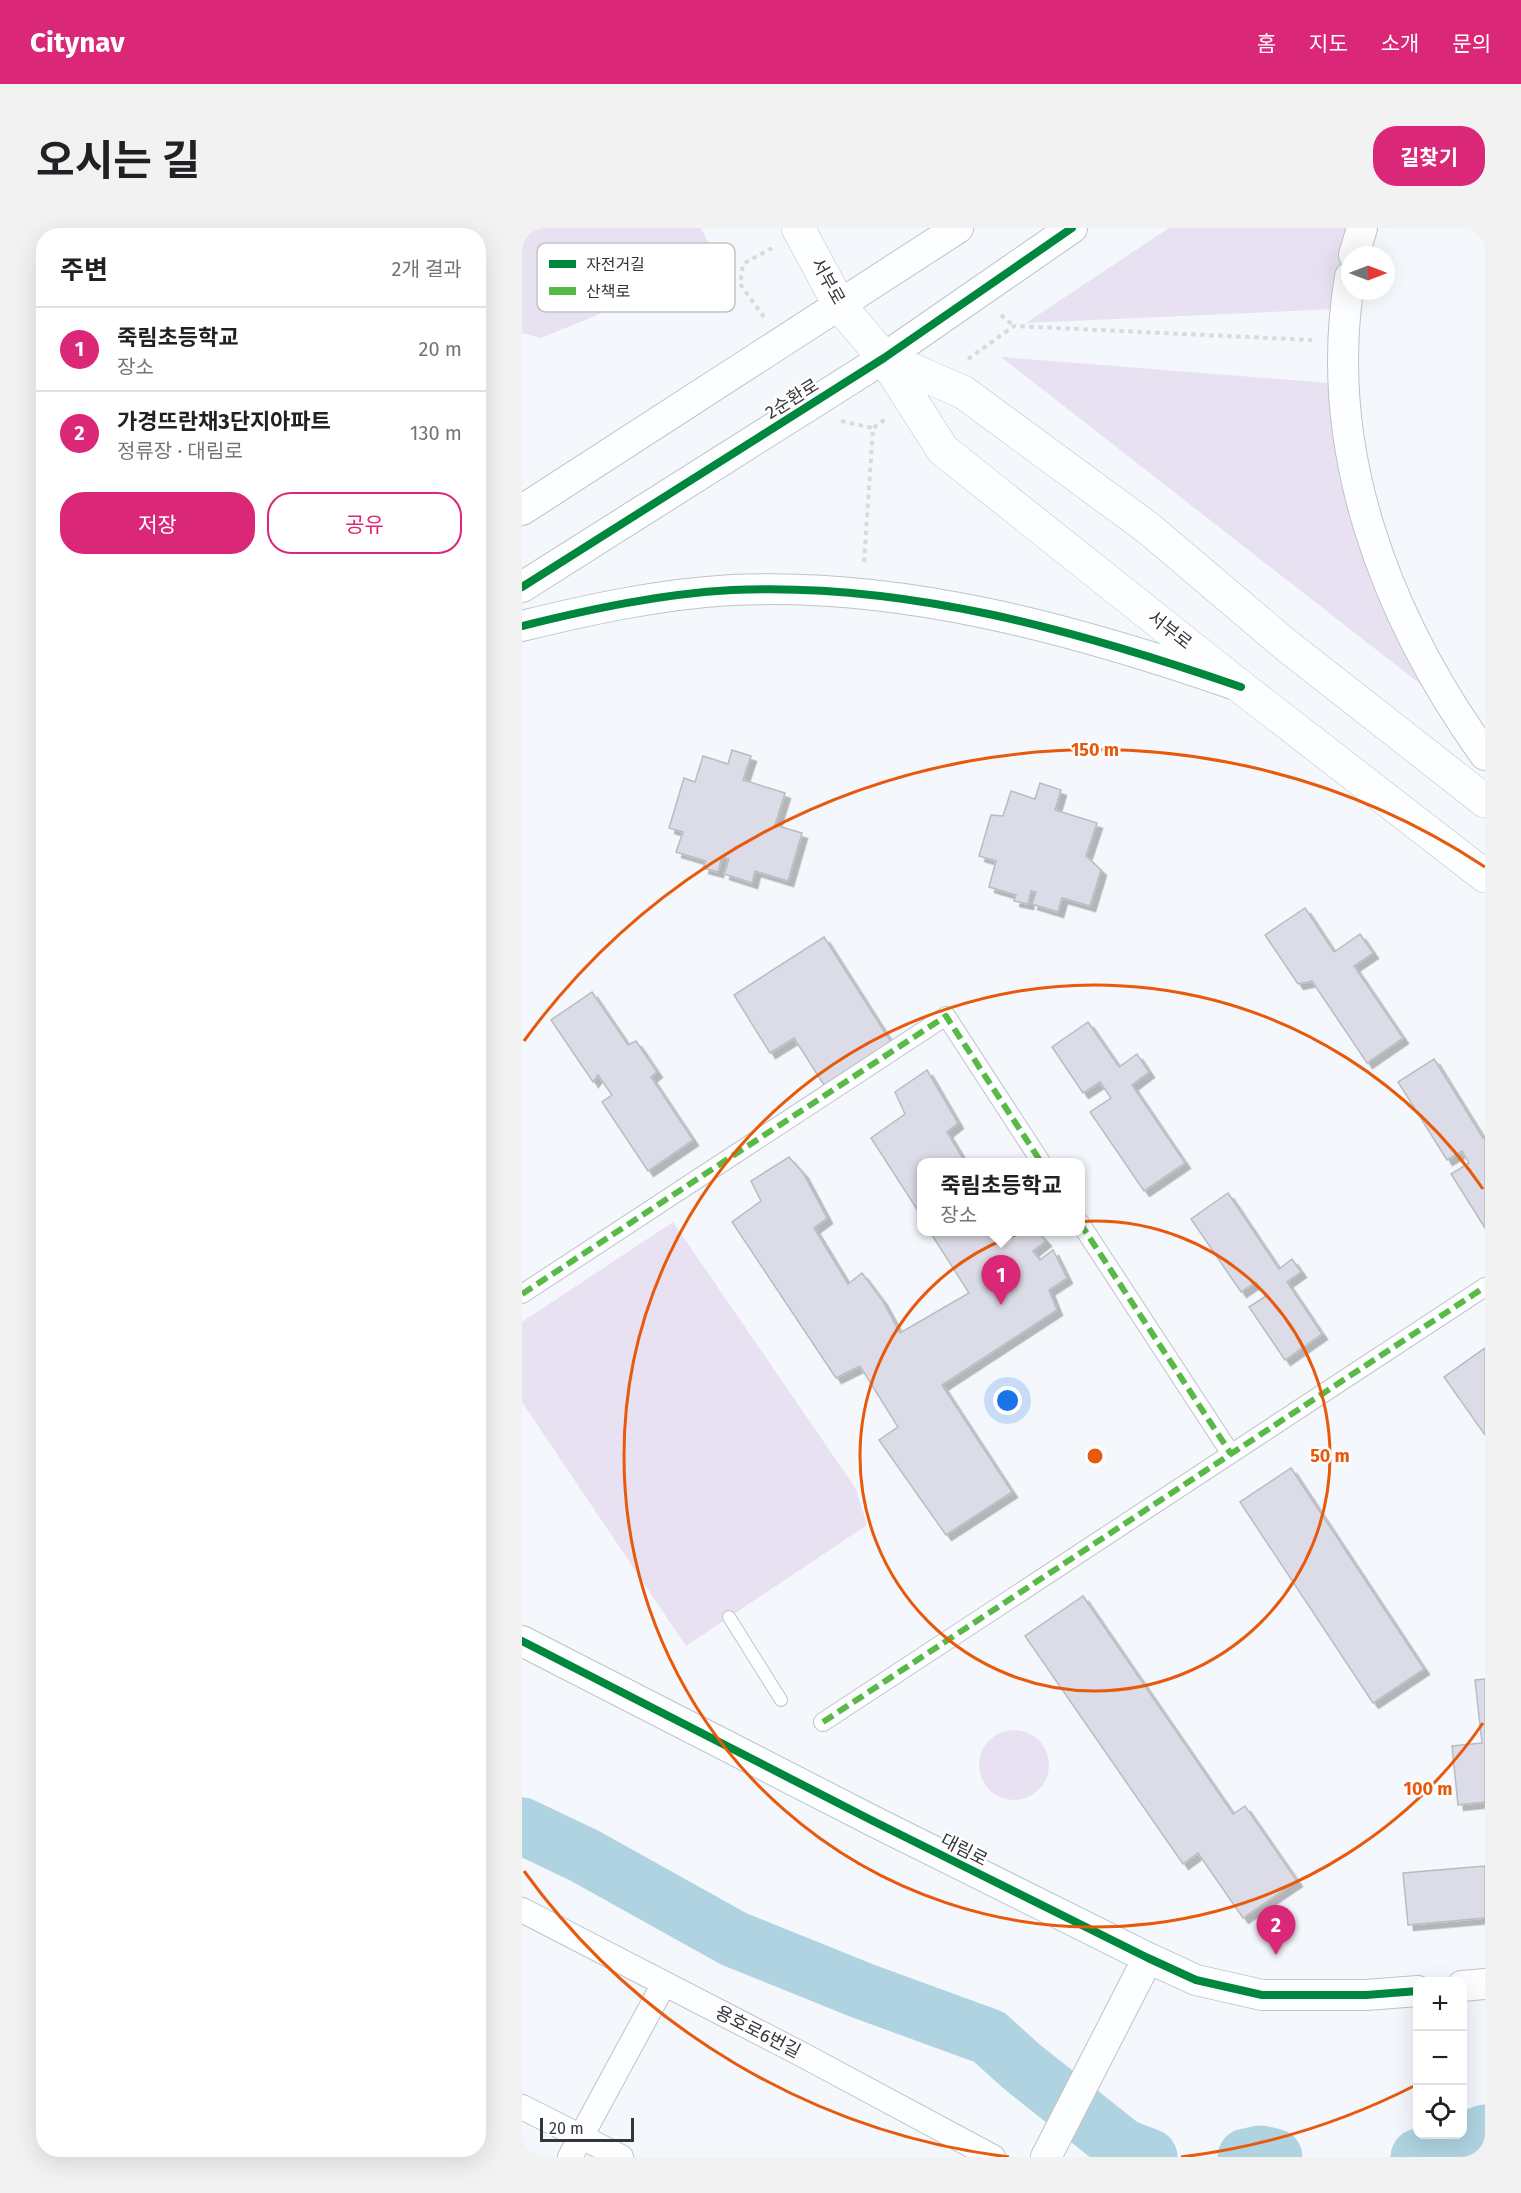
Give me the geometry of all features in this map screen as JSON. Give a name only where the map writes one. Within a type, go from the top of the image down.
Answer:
[{"type":"main road","name":"서부로","points":[[798,228],[840,306],[884,358],[943,450],[1241,687],[1485,876]]},
{"type":"main road","name":"서부로","points":[[884,358],[963,392],[1148,528],[1286,645],[1485,801]]},
{"type":"street","points":[[522,510],[958,228]]},
{"type":"street","name":"2순환로","points":[[522,586],[884,358],[1072,228]]},
{"type":"street","points":[[1357,246],[1362,228]]},
{"type":"street","points":[[1346,300],[1342,356],[1346,408],[1363,509],[1391,592],[1413,636],[1466,728],[1485,755]]},
{"type":"street","points":[[522,626],[621,603],[732,590],[798,590],[861,594],[976,611],[1023,622],[1180,666],[1241,687]]},
{"type":"street","points":[[522,1294],[945,1016],[1038,1158]]},
{"type":"street","points":[[1085,1231],[1231,1454]]},
{"type":"street","points":[[823,1722],[1485,1287]]},
{"type":"street","name":"대림로","points":[[522,1641],[873,1821],[1196,1980],[1262,1995],[1366,1995],[1413,1990]]},
{"type":"street","name":"용호로6번길","points":[[522,1910],[780,2043],[993,2157]]},
{"type":"street","points":[[1047,2154],[1148,1958]]},
{"type":"street","points":[[1467,1986],[1485,1984]]},
{"type":"street","points":[[570,2157],[660,1991]]},
{"type":"street","points":[[522,2107],[621,2157]]},
{"type":"lane","points":[[729,1617],[781,1701]]},
{"type":"path","points":[[938,381],[1014,326],[1343,342]]},
{"type":"path","points":[[861,594],[873,428],[912,401]]},
{"type":"shaded area","points":[[522,228],[701,228],[708,243],[537,243],[537,312],[604,312],[541,338],[522,333]]},
{"type":"shaded area","points":[[1169,228],[1355,228],[1351,246],[1341,246],[1341,288],[1336,309],[1026,323]]},
{"type":"shaded area","points":[[1001,357],[1341,384],[1433,694]]},
{"type":"shaded area","points":[[673,1222],[856,1489],[867,1525],[686,1646],[522,1402],[522,1322]]},
{"type":"shaded area","points":[[1007,1730],[1021,1730],[1034,1736],[1043,1745],[1049,1758],[1047,1778],[1039,1790],[1021,1800],[1007,1800],[994,1794],[985,1785],[979,1772],[979,1758],[985,1745],[994,1736]]},
{"type":"building","points":[[732,750],[751,756],[743,780],[785,793],[775,825],[802,833],[788,881],[755,871],[752,883],[724,874],[729,859],[722,857],[718,872],[703,868],[706,861],[676,852],[683,832],[669,828],[684,778],[695,782],[703,756],[728,764]]},
{"type":"building","points":[[1040,783],[1061,790],[1055,810],[1097,823],[1086,856],[1101,870],[1090,906],[1062,898],[1058,912],[1032,904],[1036,892],[1031,891],[1028,904],[1014,901],[1016,895],[989,887],[996,861],[979,856],[991,815],[1003,816],[1011,791],[1035,799]]},
{"type":"building","points":[[1305,908],[1334,952],[1360,934],[1373,953],[1354,966],[1403,1038],[1367,1063],[1312,981],[1298,984],[1265,935]]},
{"type":"building","points":[[824,937],[891,1042],[824,1085],[794,1038],[770,1053],[734,995]]},
{"type":"building","points":[[592,992],[628,1045],[636,1041],[657,1072],[651,1077],[693,1140],[648,1171],[602,1102],[612,1095],[598,1075],[593,1082],[551,1020]]},
{"type":"building","points":[[1088,1022],[1119,1067],[1137,1054],[1149,1072],[1132,1085],[1185,1163],[1144,1191],[1090,1112],[1111,1098],[1100,1082],[1083,1093],[1052,1047]]},
{"type":"building","points":[[1434,1059],[1483,1138],[1485,1136],[1485,1228],[1451,1174],[1469,1163],[1462,1151],[1447,1160],[1398,1082]]},
{"type":"building","points":[[927,1070],[958,1123],[947,1132],[963,1158],[917,1158],[917,1209],[871,1138],[905,1114],[895,1092]]},
{"type":"building","points":[[789,1157],[803,1173],[827,1218],[814,1228],[848,1284],[862,1273],[882,1300],[900,1333],[969,1293],[933,1236],[1042,1236],[1046,1241],[1033,1251],[1040,1260],[1053,1250],[1067,1278],[1049,1290],[1057,1310],[942,1385],[1012,1492],[946,1535],[879,1440],[898,1427],[860,1366],[836,1378],[732,1222],[761,1201],[751,1181]]},
{"type":"building","points":[[1228,1193],[1279,1269],[1292,1259],[1301,1272],[1287,1282],[1322,1334],[1285,1360],[1249,1307],[1266,1296],[1256,1282],[1241,1292],[1191,1219]]},
{"type":"building","points":[[1485,1348],[1485,1435],[1444,1377]]},
{"type":"building","points":[[1291,1468],[1424,1669],[1373,1703],[1240,1502]]},
{"type":"building","points":[[1083,1596],[1233,1814],[1245,1806],[1297,1881],[1243,1918],[1198,1853],[1183,1864],[1025,1636]]},
{"type":"building","points":[[1485,1679],[1485,1802],[1458,1805],[1452,1746],[1482,1743],[1475,1680]]},
{"type":"building","points":[[1485,1866],[1485,1918],[1408,1925],[1403,1873]]},
{"type":"waterway","points":[[522,1826],[585,1856],[734,1939],[863,1991],[989,2037],[1021,2066],[1123,2147],[1149,2157]]},
{"type":"waterway","points":[[1419,2157],[1485,2133]]},
{"type":"waterway","points":[[1246,2157],[1261,2154],[1274,2157]]},
{"type":"marked path","points":[[522,1294],[946,1016],[1038,1158]]},
{"type":"marked path","points":[[1085,1231],[1231,1454]]},
{"type":"marked path","points":[[823,1722],[1485,1287]]},
{"type":"cycle path","points":[[522,587],[884,358],[1072,228]]},
{"type":"cycle path","points":[[522,626],[626,603],[705,592],[797,590],[862,594],[927,602],[991,614],[1118,647],[1241,687]]},
{"type":"cycle path","points":[[522,1641],[873,1821],[1196,1980],[1262,1995],[1366,1995],[1413,1991]]},
{"type":"place","name":"죽림초등학교","points":[[1001,1305]]},
{"type":"place","name":"가경뜨란채3단지아파트","points":[[1276,1955]]}]
